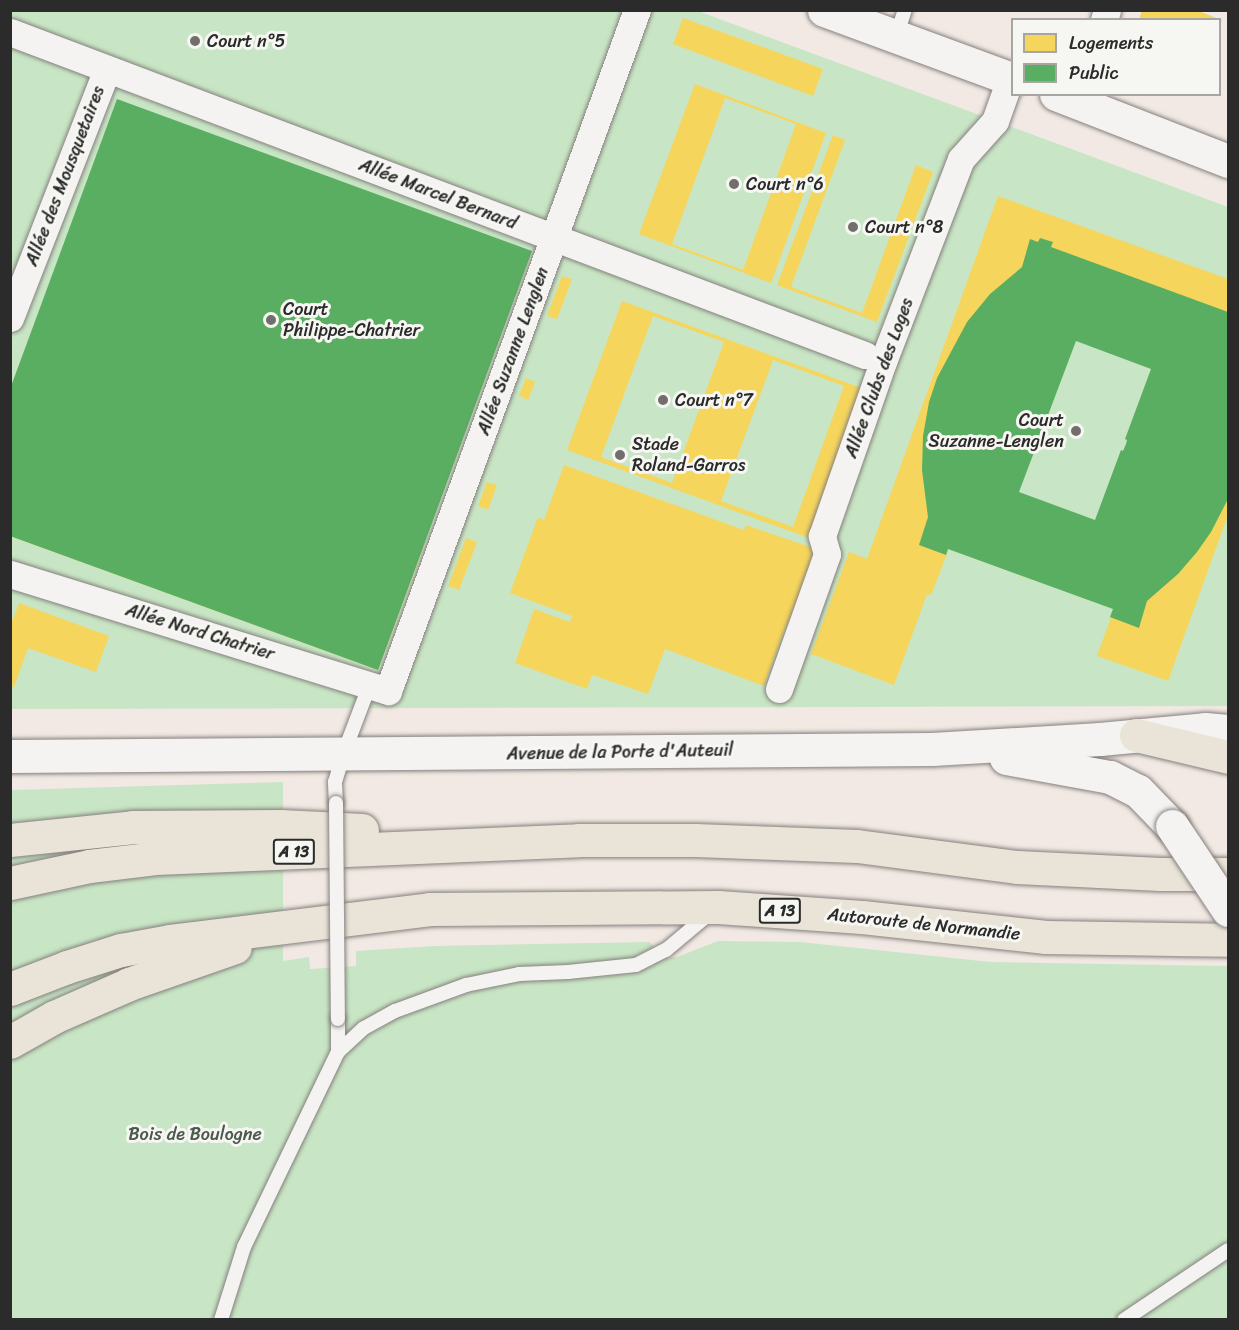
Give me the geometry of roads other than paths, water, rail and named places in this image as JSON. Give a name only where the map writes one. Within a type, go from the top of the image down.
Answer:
[{"type":"highway","points":[[1136,735],[1228,757]]},
{"type":"highway","points":[[10,840],[133,827],[280,826],[579,840]]},
{"type":"highway","name":"A 13","points":[[10,883],[89,866],[156,858],[579,840],[695,840],[857,846],[1017,867],[1160,874],[1228,874]]},
{"type":"highway","name":"Autoroute de Normandie","points":[[332,919],[430,909],[718,907],[862,917],[1046,937],[1228,940]]},
{"type":"highway","points":[[10,1042],[54,1017],[129,984],[210,955],[332,919]]},
{"type":"highway","name":"A 13","points":[[10,989],[68,966],[121,950],[332,919]]},
{"type":"main road","points":[[824,10],[900,24],[1011,79]]},
{"type":"main road","points":[[1068,97],[1228,161]]},
{"type":"main road","name":"Avenue de la Porte d'Auteuil","points":[[10,756],[932,749],[1205,729],[1228,731]]},
{"type":"main road","points":[[932,749],[1035,762],[1110,777],[1138,790],[1172,826],[1228,910]]},
{"type":"street","name":"Allée Suzanne Lenglen","points":[[379,688],[554,237],[638,10]]},
{"type":"street","name":"Allée Marcel Bernard","points":[[10,32],[865,355]]},
{"type":"street","name":"Allée des Mousquetaires","points":[[10,318],[106,69]]},
{"type":"street","name":"Allée Clubs des Loges","points":[[779,688],[827,554],[822,536],[883,362],[961,159],[995,121],[1011,81]]},
{"type":"street","name":"Allée Nord Chatrier","points":[[10,574],[379,688]]},
{"type":"lane","points":[[338,1052],[336,782],[343,755],[379,688]]},
{"type":"lane","points":[[221,1320],[244,1247],[338,1052],[364,1028],[394,1011],[466,985],[519,974],[636,965],[666,950],[718,907]]},
{"type":"lane","points":[[1124,1320],[1228,1250]]},
{"type":"place","name":"Court n°5","points":[[195,41]]},
{"type":"place","name":"Court n°6","points":[[734,184]]},
{"type":"place","name":"Court n°8","points":[[853,227]]},
{"type":"place","name":"Court Philippe-Chatrier","points":[[271,320]]},
{"type":"place","name":"Court n°7","points":[[663,400]]},
{"type":"place","name":"Court Suzanne-Lenglen","points":[[1076,431]]},
{"type":"place","name":"Stade Roland-Garros","points":[[620,455]]},
{"type":"park label","name":"Bois de Boulogne","points":[[195,1134]]}]
